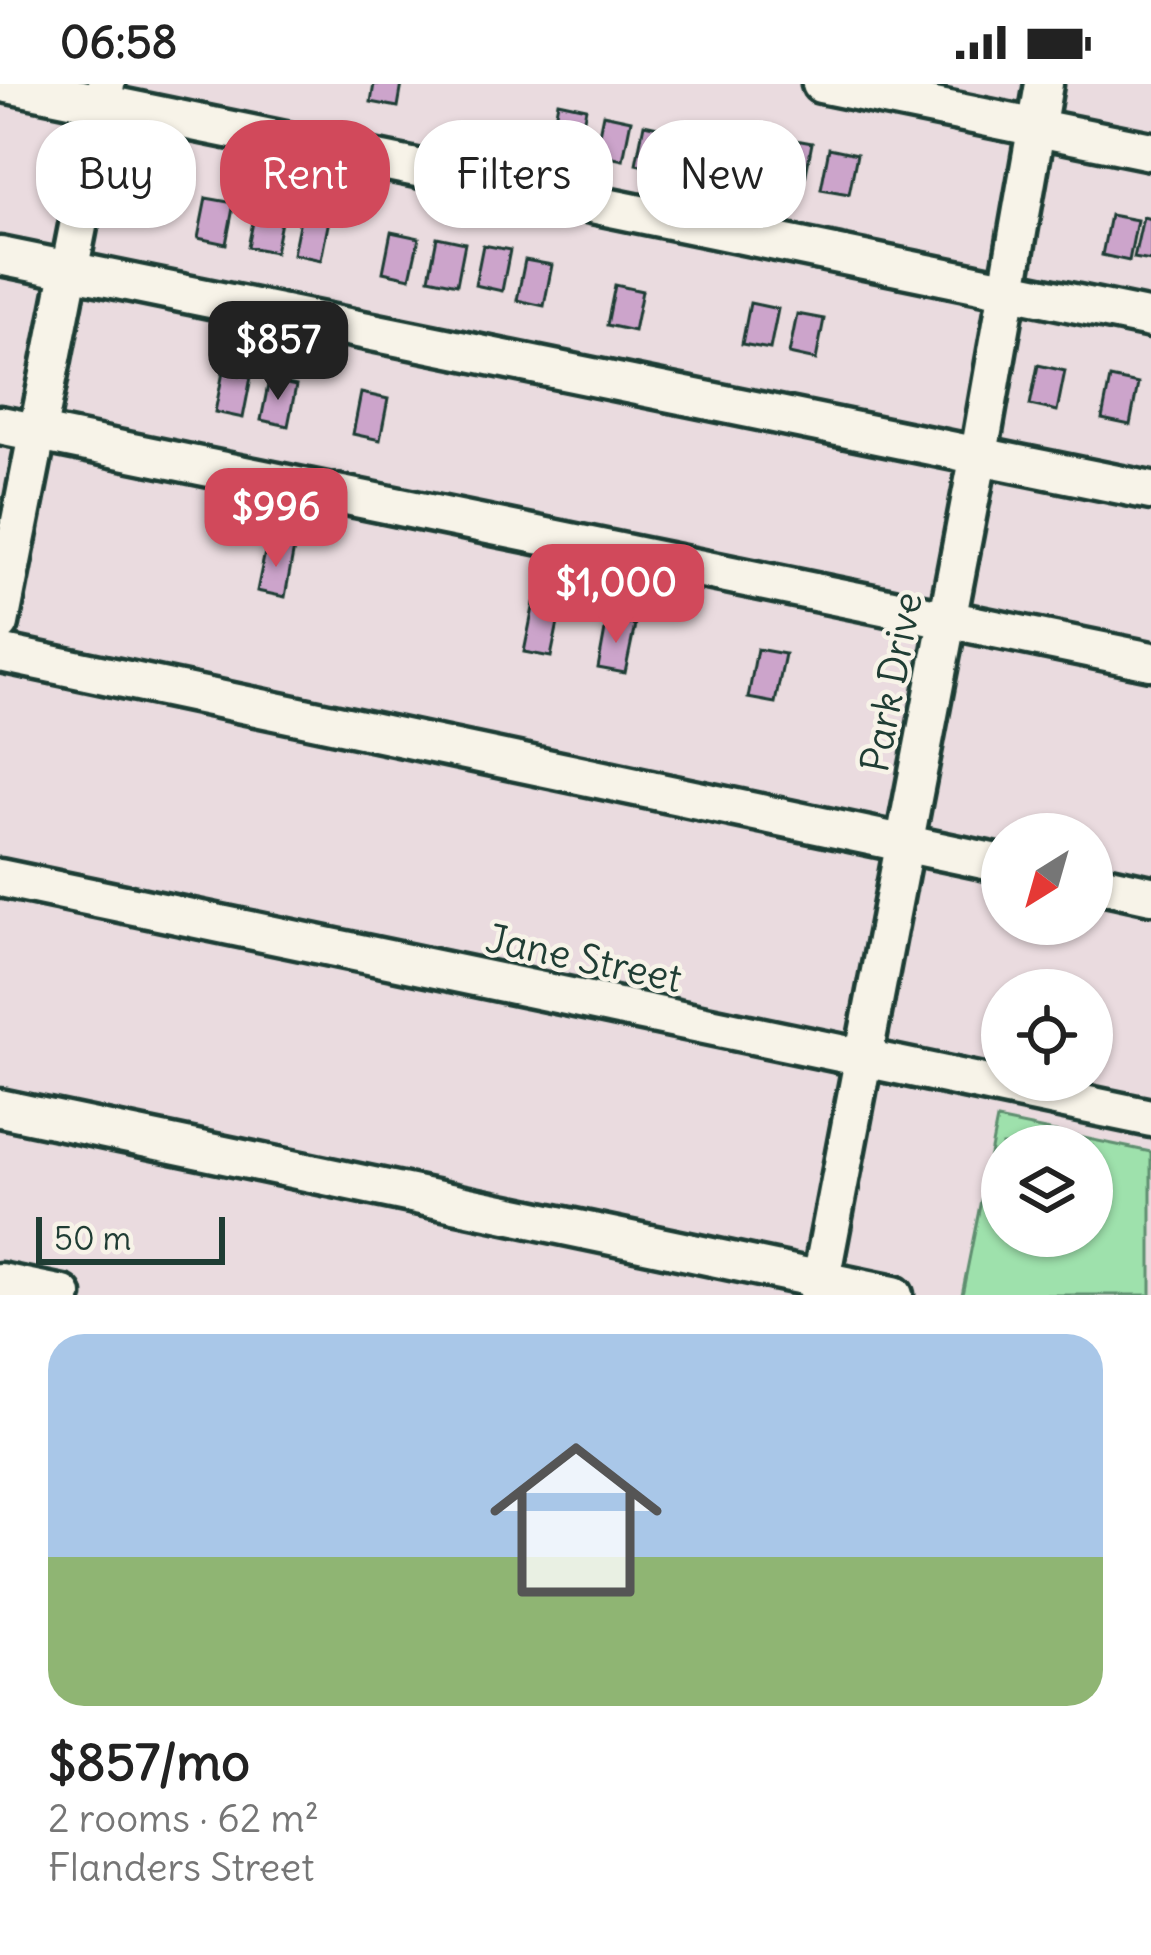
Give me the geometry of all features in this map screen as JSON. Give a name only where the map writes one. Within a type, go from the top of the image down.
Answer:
[{"type":"street","points":[[8,84],[104,94],[1151,319]]},
{"type":"street","points":[[821,84],[1151,151]]},
{"type":"street","name":"Park Drive","points":[[819,1288],[979,454],[1044,84]]},
{"type":"street","points":[[0,623],[104,94]]},
{"type":"street","points":[[0,256],[1151,490]]},
{"type":"street","points":[[0,425],[1151,661]]},
{"type":"street","points":[[0,653],[981,860]]},
{"type":"street","name":"Jane Street","points":[[0,878],[1151,1118]]},
{"type":"street","points":[[1113,887],[1151,895]]},
{"type":"street","points":[[0,1108],[819,1288],[894,1295]]},
{"type":"street","points":[[0,1282],[62,1295]]},
{"type":"green space","points":[[1113,1144],[1151,1152],[1151,1295],[962,1295],[981,1200],[981,1257],[1113,1257]]},
{"type":"building","points":[[374,84],[402,84],[398,107],[371,102]]},
{"type":"building","points":[[558,102],[586,108],[584,120],[554,120]]},
{"type":"building","points":[[603,114],[631,120],[623,160],[613,158],[613,120],[602,120]]},
{"type":"building","points":[[806,142],[812,143],[806,174]]},
{"type":"building","points":[[829,148],[857,154],[849,194],[821,189]]},
{"type":"building","points":[[206,198],[220,200],[220,228],[229,228],[226,244],[198,238]]},
{"type":"building","points":[[1110,215],[1137,220],[1129,261],[1102,255]]},
{"type":"building","points":[[1143,217],[1151,219],[1151,261],[1134,258]]},
{"type":"building","points":[[252,228],[280,228],[275,252],[248,247]]},
{"type":"building","points":[[298,228],[327,228],[321,260],[293,254]]},
{"type":"building","points":[[391,232],[419,238],[410,278],[383,272]]},
{"type":"building","points":[[437,237],[465,243],[457,284],[429,278]]},
{"type":"building","points":[[483,245],[510,250],[502,291],[475,285]]},
{"type":"building","points":[[525,260],[552,265],[544,306],[517,300]]},
{"type":"building","points":[[615,285],[642,291],[634,331],[607,325]]},
{"type":"building","points":[[750,303],[778,309],[770,349],[742,344]]},
{"type":"building","points":[[797,314],[824,319],[816,360],[789,354]]},
{"type":"building","points":[[1038,365],[1065,371],[1057,411],[1030,405]]},
{"type":"building","points":[[223,372],[251,377],[243,418],[215,412]]},
{"type":"building","points":[[1110,378],[1138,384],[1130,425],[1102,419]]},
{"type":"building","points":[[269,380],[296,386],[288,426],[261,420]]},
{"type":"building","points":[[361,393],[388,399],[380,440],[353,434]]},
{"type":"building","points":[[267,542],[294,548],[285,597],[257,591]]},
{"type":"building","points":[[534,603],[561,608],[551,657],[524,652]]},
{"type":"building","points":[[607,619],[635,625],[625,673],[598,668]]},
{"type":"building","points":[[757,649],[785,654],[775,703],[748,698]]}]
